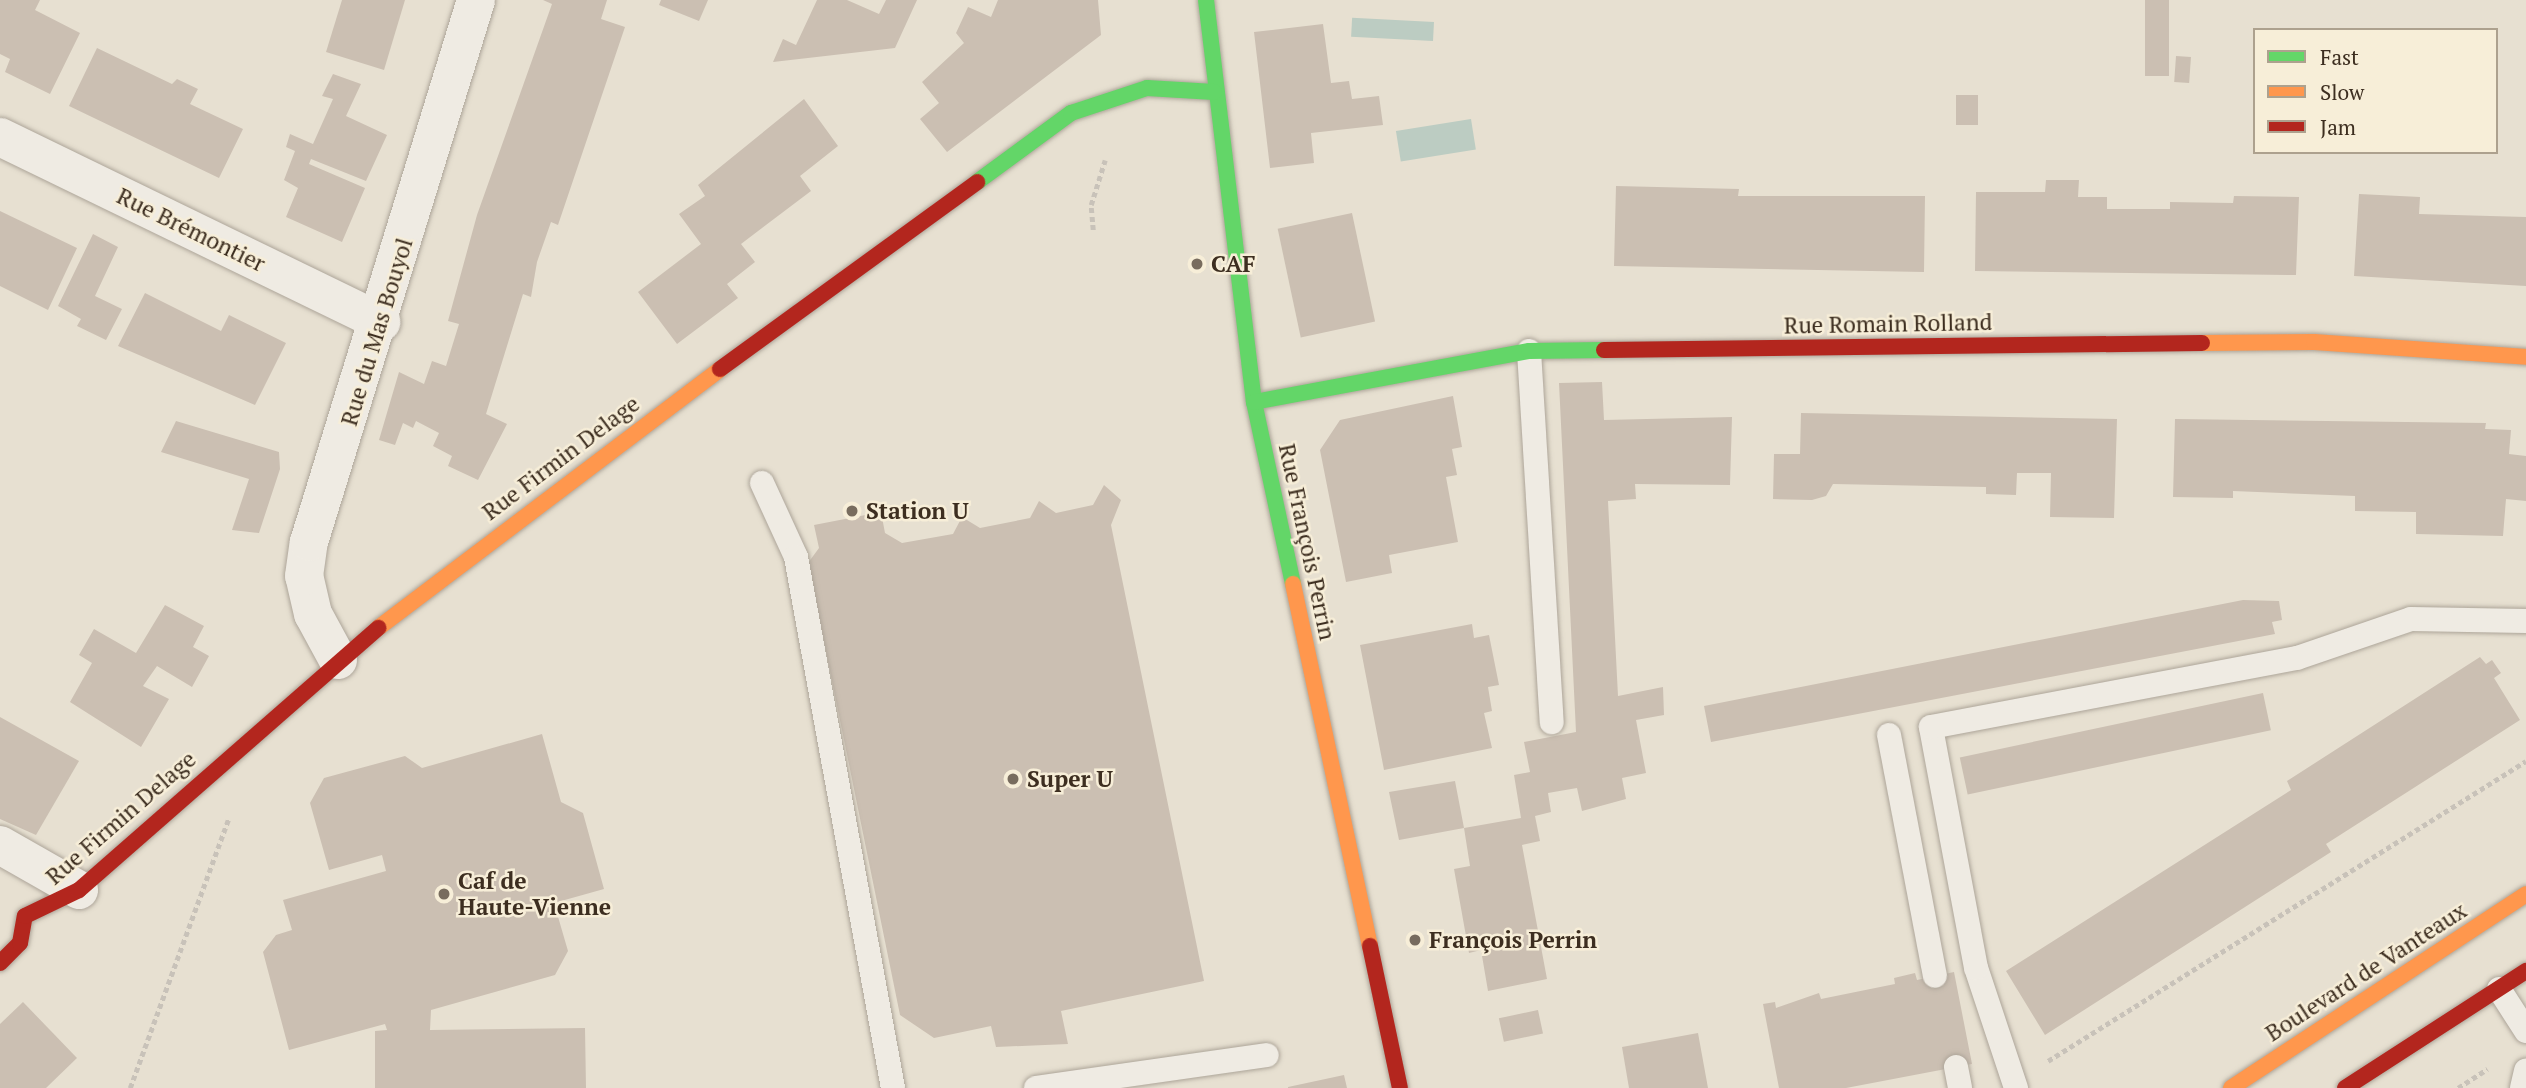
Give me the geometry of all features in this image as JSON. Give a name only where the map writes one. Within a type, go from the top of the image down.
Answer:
[{"type":"street","name":"Rue du Mas Bouyol","points":[[338,660],[313,614],[304,576],[476,0]]},
{"type":"street","name":"Rue François Perrin","points":[[1206,0],[1214,92],[1254,402],[1399,1088]]},
{"type":"street","name":"Rue Firmin Delage","points":[[0,963],[20,943],[12,914],[79,891],[226,755],[338,660],[549,493],[1071,113],[1147,88],[1214,92]]},
{"type":"street","name":"Rue Brémontier","points":[[0,137],[381,322]]},
{"type":"street","name":"Rue Romain Rolland","points":[[1254,402],[1529,351],[2314,342],[2526,357]]},
{"type":"street","points":[[0,845],[79,891]]},
{"type":"street","name":"Boulevard de Vanteaux","points":[[2231,1088],[2526,894]]},
{"type":"street","points":[[2345,1088],[2526,971]]},
{"type":"lane","points":[[1529,351],[1552,722]]},
{"type":"lane","points":[[762,483],[796,557],[893,1088]]},
{"type":"lane","points":[[2015,1085],[1976,968],[1931,727],[2297,658],[2411,619],[2526,621]]},
{"type":"lane","points":[[1889,735],[1935,976]]},
{"type":"lane","points":[[2499,989],[2526,1031]]},
{"type":"lane","points":[[1036,1088],[1267,1055]]},
{"type":"lane","points":[[2522,1088],[2526,1070]]},
{"type":"path","points":[[1093,230],[1091,205],[1105,160]]},
{"type":"path","points":[[130,1088],[224,844],[233,800],[226,755]]},
{"type":"path","points":[[2015,1085],[2526,761]]},
{"type":"shaded area","points":[[1352,18],[1434,22],[1433,41],[1351,37]]},
{"type":"shaded area","points":[[1471,119],[1476,150],[1401,162],[1396,131]]},
{"type":"building","points":[[0,0],[40,0],[35,10],[80,33],[50,94],[5,72],[10,59],[0,54]]},
{"type":"building","points":[[342,0],[405,0],[384,70],[326,52]]},
{"type":"building","points":[[543,0],[607,0],[601,19],[625,27],[558,225],[551,222],[537,262],[531,297],[523,294],[486,414],[507,424],[478,480],[448,466],[452,456],[433,446],[439,433],[416,421],[413,428],[403,423],[395,445],[379,440],[399,372],[424,384],[432,361],[446,366],[459,324],[448,321],[477,215],[552,4]]},
{"type":"building","points":[[661,0],[708,0],[699,21],[659,5]]},
{"type":"building","points":[[817,0],[847,0],[879,14],[886,0],[917,0],[895,48],[773,62],[783,39],[796,45]]},
{"type":"building","points":[[998,0],[1098,0],[1101,35],[947,152],[920,119],[939,103],[922,82],[964,43],[956,33],[968,7],[991,17]]},
{"type":"building","points":[[2145,0],[2169,0],[2169,76],[2145,76]]},
{"type":"building","points":[[1323,24],[1331,83],[1349,81],[1352,99],[1379,96],[1383,125],[1311,133],[1314,163],[1270,168],[1254,32]]},
{"type":"building","points":[[97,48],[172,84],[177,79],[198,89],[190,104],[243,129],[219,178],[69,106]]},
{"type":"building","points":[[2176,56],[2191,57],[2189,83],[2174,82]]},
{"type":"building","points":[[333,74],[361,84],[346,116],[387,135],[366,181],[311,159],[309,164],[365,188],[342,242],[286,217],[298,188],[284,180],[295,151],[286,147],[290,134],[313,144],[333,99],[322,96]]},
{"type":"building","points":[[1956,95],[1978,95],[1978,125],[1956,125]]},
{"type":"building","points":[[804,99],[838,146],[800,176],[811,191],[741,244],[755,262],[727,284],[738,298],[677,344],[638,292],[701,244],[679,214],[705,196],[698,185]]},
{"type":"building","points":[[2046,180],[2079,180],[2078,197],[2107,197],[2107,209],[2170,209],[2170,202],[2233,203],[2234,196],[2299,197],[2296,275],[1975,271],[1976,192],[2045,192]]},
{"type":"building","points":[[1616,186],[1739,189],[1738,196],[1925,196],[1924,272],[1614,266]]},
{"type":"building","points":[[2359,194],[2420,197],[2419,214],[2526,217],[2526,286],[2354,276]]},
{"type":"building","points":[[0,211],[77,248],[48,310],[0,286]]},
{"type":"building","points":[[1352,213],[1375,322],[1301,337],[1278,229]]},
{"type":"building","points":[[93,234],[118,247],[95,296],[122,309],[106,340],[77,326],[81,319],[58,306]]},
{"type":"building","points":[[145,293],[221,331],[229,315],[286,343],[255,405],[118,346]]},
{"type":"building","points":[[1602,382],[1604,420],[1732,417],[1730,485],[1635,484],[1636,499],[1608,501],[1618,696],[1663,687],[1664,715],[1636,720],[1646,773],[1622,778],[1626,799],[1582,811],[1577,788],[1548,793],[1551,812],[1535,816],[1540,841],[1522,845],[1547,979],[1488,991],[1481,950],[1469,953],[1454,869],[1470,866],[1464,828],[1521,818],[1514,775],[1530,772],[1524,742],[1576,732],[1559,383]]},
{"type":"building","points":[[1453,396],[1462,447],[1452,449],[1457,475],[1446,477],[1458,542],[1389,555],[1392,573],[1346,582],[1320,450],[1340,420]]},
{"type":"building","points":[[1801,413],[2117,419],[2114,518],[2050,517],[2051,473],[2017,473],[2016,495],[1986,494],[1986,487],[1833,484],[1826,496],[1812,500],[1773,499],[1774,454],[1800,454]]},
{"type":"building","points":[[2175,419],[2486,423],[2485,429],[2511,430],[2509,454],[2526,456],[2526,501],[2506,499],[2503,536],[2416,534],[2416,512],[2355,511],[2355,496],[2233,491],[2233,498],[2173,497]]},
{"type":"building","points":[[176,421],[279,452],[280,469],[259,533],[232,530],[249,479],[161,452]]},
{"type":"building","points":[[1104,485],[1121,500],[1111,525],[1204,981],[1061,1011],[1068,1044],[996,1047],[991,1026],[934,1038],[900,1015],[808,563],[819,548],[814,525],[881,512],[885,533],[902,543],[953,534],[962,517],[980,528],[1030,518],[1039,501],[1056,513],[1093,505]]},
{"type":"building","points":[[2243,600],[2279,601],[2282,620],[2272,622],[2275,634],[1711,742],[1704,706]]},
{"type":"building","points":[[165,605],[204,626],[193,647],[209,656],[192,687],[157,666],[143,686],[169,699],[141,747],[70,702],[92,663],[79,655],[94,629],[136,653]]},
{"type":"building","points":[[1472,624],[1474,638],[1489,635],[1499,685],[1488,687],[1492,711],[1484,713],[1492,748],[1384,770],[1360,645]]},
{"type":"building","points":[[2480,657],[2486,664],[2492,660],[2501,673],[2494,678],[2520,720],[2326,844],[2331,852],[2045,1035],[2006,971],[2291,790],[2287,781]]},
{"type":"building","points":[[2263,693],[2271,730],[1968,795],[1960,757]]},
{"type":"building","points":[[0,717],[79,761],[36,835],[0,819]]},
{"type":"building","name":"Caf de Haute-Vienne","points":[[542,734],[561,802],[583,813],[604,889],[554,903],[568,951],[555,975],[431,1010],[430,1030],[585,1028],[586,1088],[375,1088],[375,1031],[387,1030],[385,1024],[289,1050],[263,952],[276,935],[292,930],[283,900],[386,871],[382,855],[329,870],[310,803],[324,778],[405,756],[422,768]]},
{"type":"building","points":[[1455,781],[1464,828],[1399,840],[1389,792]]},
{"type":"building","points":[[1954,972],[1972,1064],[1846,1088],[1779,1088],[1763,1004],[1775,1002],[1776,1008],[1819,993],[1821,999],[1895,984],[1894,978],[1915,973],[1917,980]]},
{"type":"building","points":[[23,1002],[77,1058],[46,1088],[0,1088],[0,1024]]},
{"type":"building","points":[[1538,1010],[1543,1033],[1504,1042],[1499,1018]]},
{"type":"building","points":[[1698,1033],[1708,1088],[1629,1088],[1622,1047]]},
{"type":"building","points":[[1344,1075],[1347,1088],[1288,1088],[1288,1087]]},
{"type":"traffic: fast","points":[[1206,0],[1254,402],[1293,584]]},
{"type":"traffic: fast","points":[[977,182],[1071,113],[1147,88],[1214,92]]},
{"type":"traffic: fast","points":[[1254,402],[1529,351],[1604,350]]},
{"type":"traffic: slow","points":[[2202,343],[2314,342],[2526,357]]},
{"type":"traffic: slow","points":[[378,628],[720,369]]},
{"type":"traffic: slow","points":[[1293,584],[1370,946]]},
{"type":"traffic: slow","points":[[2231,1088],[2526,894]]},
{"type":"traffic: jam","points":[[720,369],[977,182]]},
{"type":"traffic: jam","points":[[1604,350],[2202,343]]},
{"type":"traffic: jam","points":[[0,963],[20,943],[25,916],[79,890],[378,628]]},
{"type":"traffic: jam","points":[[1370,946],[1400,1088]]},
{"type":"traffic: jam","points":[[2345,1088],[2526,971]]},
{"type":"place","name":"CAF","points":[[1197,264]]},
{"type":"place","name":"Station U","points":[[852,511]]},
{"type":"place","name":"Super U","points":[[1013,779]]},
{"type":"place","name":"Caf de Haute-Vienne","points":[[444,894]]},
{"type":"place","name":"François Perrin","points":[[1415,940]]}]
